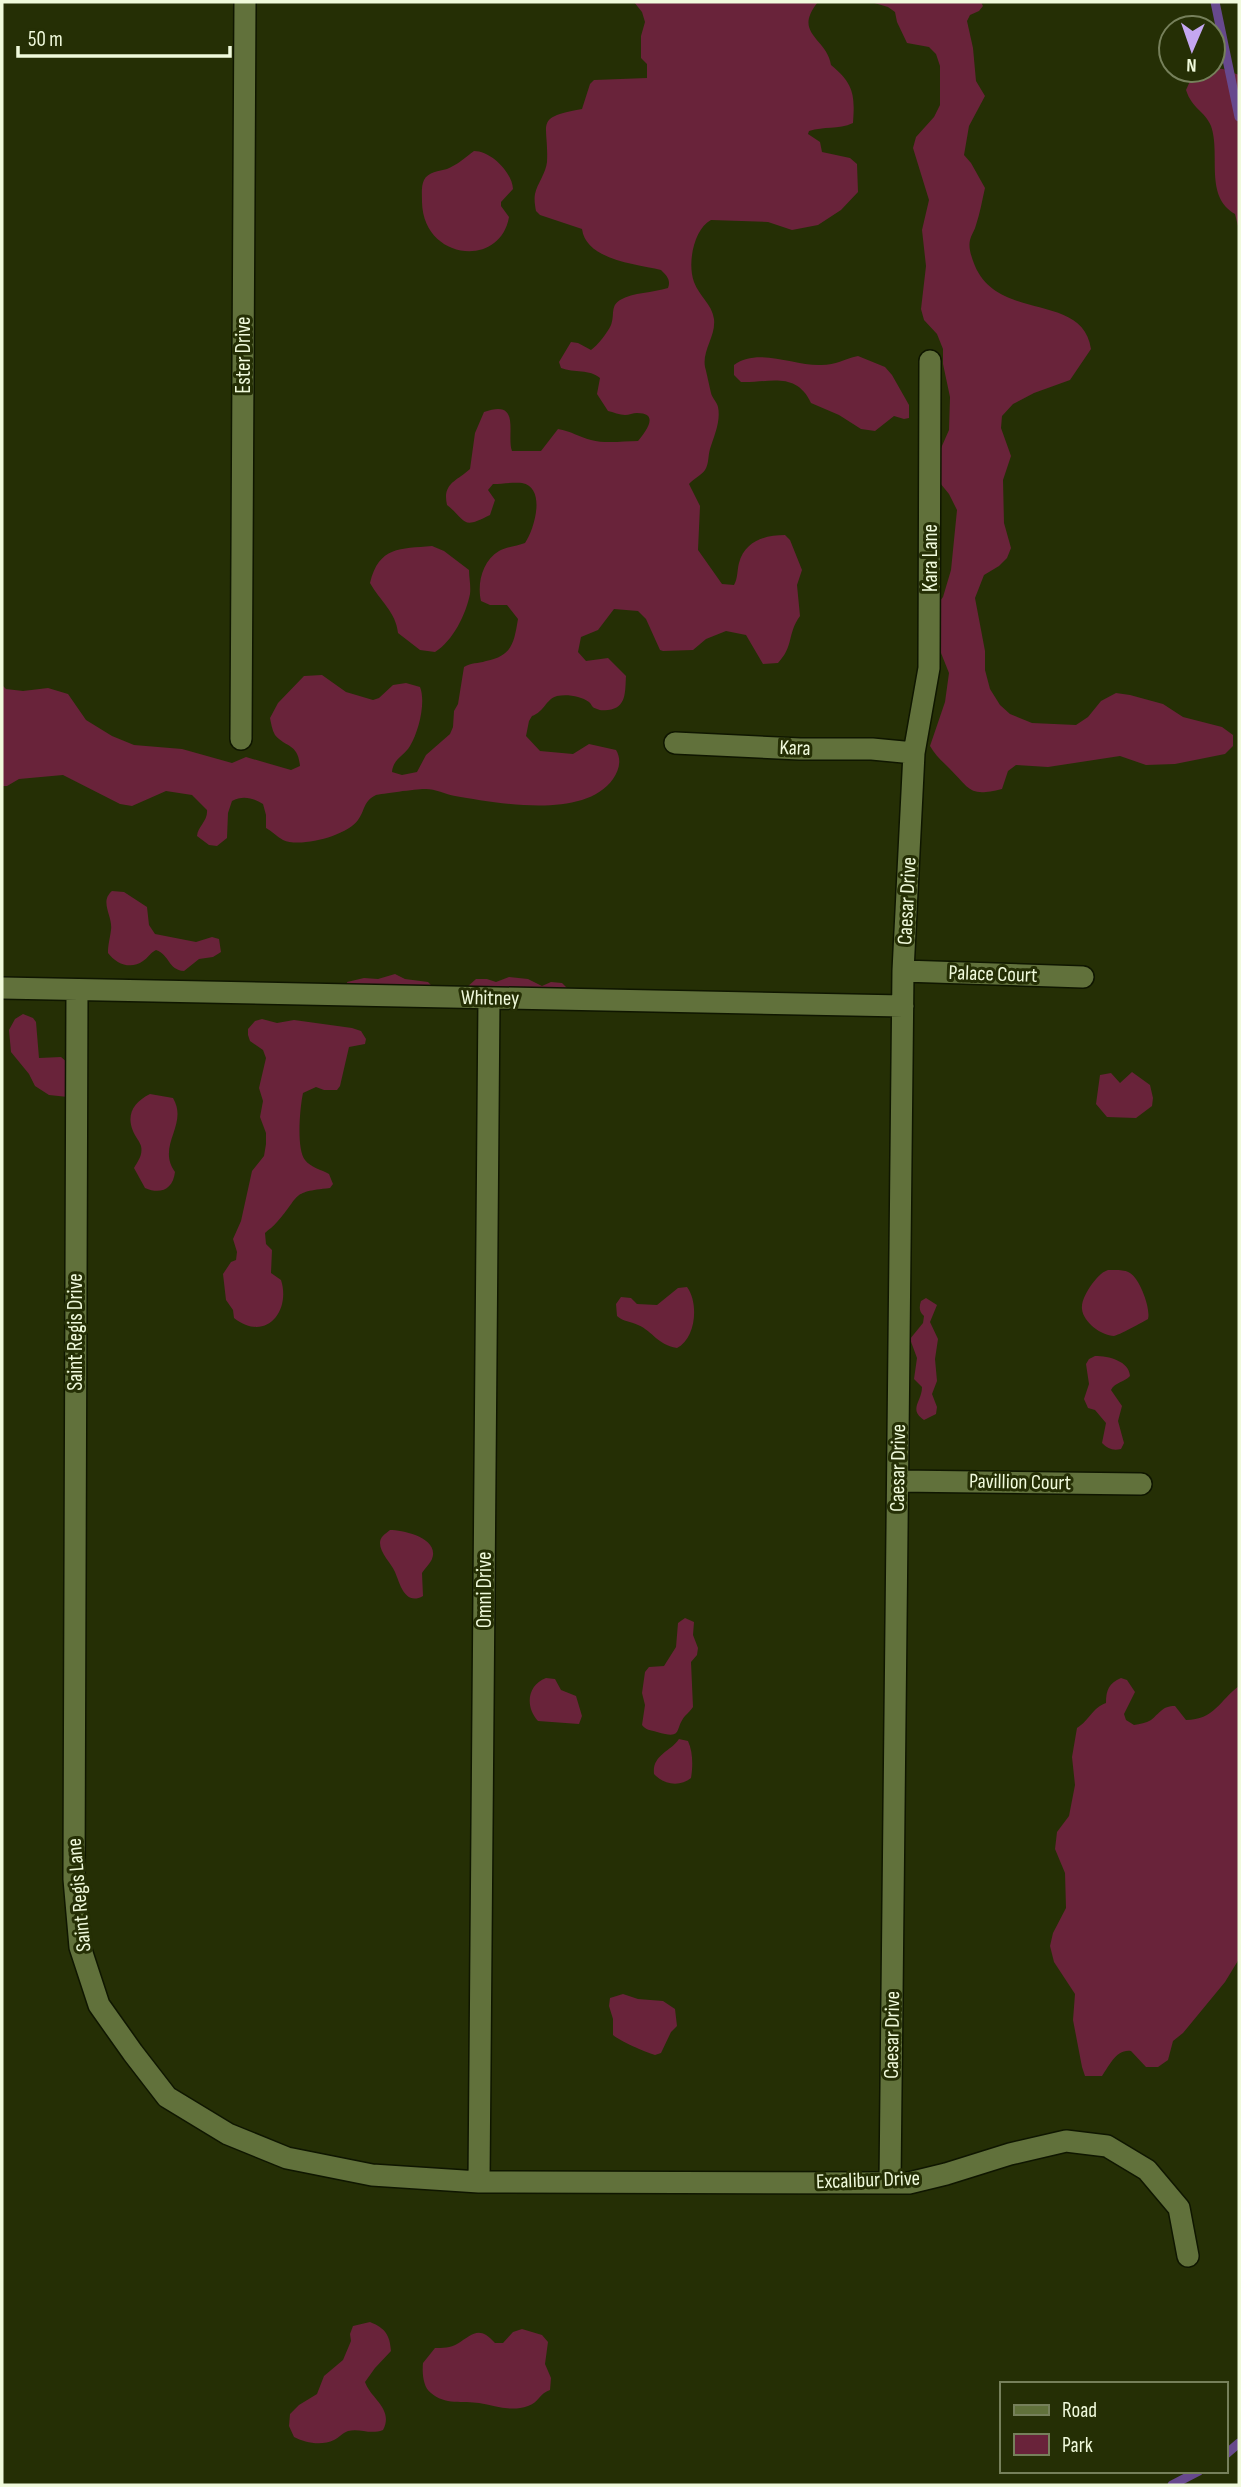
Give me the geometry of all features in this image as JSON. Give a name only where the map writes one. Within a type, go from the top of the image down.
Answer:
[{"type":"street","name":"Ester Drive","points":[[241,739],[245,2]]},
{"type":"street","name":"Kara Lane","points":[[914,753],[929,668],[930,361]]},
{"type":"street","name":"Kara","points":[[675,743],[800,749],[872,749],[914,753]]},
{"type":"street","name":"Caesar Drive","points":[[890,2183],[903,971],[914,753]]},
{"type":"street","name":"Palace Court","points":[[903,971],[1083,977]]},
{"type":"street","name":"Whitney","points":[[2,988],[903,1006]]},
{"type":"street","name":"Saint Regis Drive","points":[[73,1675],[76,990]]},
{"type":"street","name":"Omni Drive","points":[[479,2182],[489,998]]},
{"type":"street","name":"Pavillion Court","points":[[898,1481],[1141,1484]]},
{"type":"street","name":"Saint Regis Lane","points":[[73,1675],[74,1879],[80,1947],[99,2005],[167,2096],[228,2134],[287,2158],[372,2175],[479,2182]]},
{"type":"street","name":"Excalibur Drive","points":[[479,2182],[909,2183],[1066,2141],[1107,2146],[1147,2170],[1179,2208],[1188,2256]]},
{"type":"green space","points":[[634,2],[818,2],[808,22],[810,29],[824,48],[831,65],[849,84],[853,97],[853,123],[809,131],[808,134],[820,142],[822,152],[850,158],[857,164],[858,192],[841,210],[818,225],[792,230],[768,222],[711,220],[700,231],[692,256],[694,282],[711,309],[714,319],[705,367],[719,412],[706,468],[689,484],[700,506],[698,550],[722,584],[734,585],[742,555],[751,544],[778,535],[785,535],[790,540],[802,570],[797,585],[800,616],[783,657],[778,663],[763,664],[746,635],[726,631],[706,639],[693,650],[663,651],[660,650],[646,619],[638,611],[614,609],[598,630],[581,637],[578,652],[586,661],[608,658],[626,676],[625,693],[619,706],[601,710],[578,697],[557,696],[529,721],[526,736],[540,751],[573,754],[589,744],[616,750],[618,754],[617,772],[600,792],[582,800],[561,804],[516,805],[428,789],[376,795],[366,803],[358,820],[344,831],[323,839],[291,842],[283,840],[266,828],[263,804],[240,798],[232,801],[228,813],[227,838],[217,846],[209,845],[197,836],[207,810],[192,795],[166,791],[132,806],[120,804],[63,775],[19,779],[2,786],[2,685],[6,689],[23,691],[48,688],[68,694],[86,720],[112,736],[134,745],[182,749],[232,763],[246,757],[291,770],[300,766],[297,753],[275,735],[270,718],[278,703],[304,676],[322,675],[346,692],[373,700],[393,685],[406,683],[420,687],[422,708],[416,733],[410,746],[394,764],[392,772],[402,775],[417,772],[426,755],[450,734],[464,667],[501,656],[513,642],[517,627],[518,619],[507,605],[490,605],[481,601],[482,573],[493,555],[505,548],[525,543],[535,520],[534,493],[530,486],[522,483],[493,484],[488,490],[495,500],[490,515],[474,522],[465,522],[447,505],[449,487],[470,469],[475,433],[484,412],[496,409],[504,410],[508,414],[512,451],[541,451],[558,429],[597,441],[638,441],[649,423],[650,419],[644,414],[623,415],[608,411],[597,394],[600,378],[592,373],[561,368],[559,362],[571,342],[591,350],[596,345],[610,328],[617,302],[631,295],[668,288],[668,278],[661,270],[626,263],[602,254],[593,248],[582,229],[540,215],[536,211],[535,200],[547,162],[546,130],[550,119],[582,109],[590,84],[594,80],[647,78],[647,64],[641,58],[641,36],[645,22],[642,12]]},
{"type":"green space","points":[[871,2],[981,2],[983,6],[970,15],[967,21],[976,81],[985,96],[969,126],[964,155],[985,188],[970,240],[972,257],[987,283],[1002,295],[1057,312],[1073,320],[1085,331],[1091,349],[1070,380],[1013,404],[1002,416],[1001,428],[1011,456],[1003,480],[1004,523],[1011,548],[1007,558],[999,566],[984,575],[975,598],[990,689],[1000,705],[1010,714],[1032,723],[1076,725],[1088,717],[1101,701],[1116,693],[1163,704],[1183,717],[1222,727],[1233,735],[1233,746],[1225,754],[1175,764],[1146,765],[1120,756],[1048,767],[1016,765],[1008,771],[1002,789],[977,792],[971,790],[930,746],[945,702],[949,673],[937,643],[937,605],[943,597],[951,570],[957,510],[940,483],[938,455],[949,430],[950,397],[943,364],[943,349],[937,334],[924,320],[921,309],[926,266],[922,230],[929,200],[913,148],[916,137],[934,117],[940,105],[940,66],[936,54],[929,47],[907,43],[895,12]]},
{"type":"green space","points":[[1227,70],[1239,75],[1239,230],[1235,214],[1225,206],[1216,186],[1211,126],[1186,90],[1189,84],[1227,84]]},
{"type":"green space","points":[[474,151],[487,155],[500,164],[509,176],[513,189],[501,202],[509,217],[503,234],[492,245],[478,250],[462,251],[448,246],[435,236],[426,221],[422,188],[428,175],[451,167]]},
{"type":"green space","points":[[858,356],[885,367],[892,375],[909,405],[909,418],[894,416],[875,431],[861,429],[839,415],[811,403],[798,386],[781,381],[741,382],[734,375],[734,365],[754,358],[765,357],[821,365]]},
{"type":"green space","points":[[432,546],[444,551],[469,570],[470,588],[468,602],[458,626],[448,641],[435,652],[420,650],[398,633],[391,613],[370,583],[379,562],[385,556],[401,549]]},
{"type":"green space","points":[[112,891],[124,892],[147,907],[149,925],[155,934],[196,942],[212,937],[219,939],[221,952],[213,957],[199,959],[184,971],[175,968],[156,950],[138,964],[119,963],[108,953],[111,925],[106,904]]},
{"type":"green space","points":[[395,974],[405,979],[428,982],[433,987],[348,990],[347,982],[364,978],[378,979]]},
{"type":"green space","points":[[509,977],[528,979],[542,986],[551,982],[562,983],[570,991],[542,1006],[519,1008],[466,988],[476,979],[496,982]]},
{"type":"green space","points":[[23,1014],[36,1022],[39,1058],[61,1057],[68,1063],[68,1097],[49,1095],[35,1086],[11,1052],[9,1030],[15,1019]]},
{"type":"green space","points":[[262,1019],[277,1023],[294,1020],[352,1028],[361,1031],[366,1039],[365,1044],[349,1047],[337,1090],[316,1087],[303,1093],[299,1128],[302,1155],[310,1165],[329,1174],[333,1184],[330,1188],[308,1191],[297,1197],[276,1224],[265,1233],[266,1244],[272,1250],[271,1273],[281,1280],[282,1303],[273,1320],[256,1327],[234,1318],[233,1310],[226,1300],[223,1274],[231,1262],[236,1260],[237,1252],[233,1239],[241,1221],[252,1171],[264,1156],[266,1144],[266,1133],[260,1117],[263,1101],[259,1088],[266,1058],[263,1050],[250,1041],[248,1035],[248,1029],[255,1021]]},
{"type":"green space","points":[[1132,1072],[1150,1085],[1152,1106],[1136,1118],[1107,1117],[1096,1104],[1100,1075],[1111,1073],[1120,1083]]},
{"type":"green space","points":[[150,1094],[173,1098],[177,1108],[176,1126],[169,1153],[175,1172],[174,1178],[165,1189],[156,1191],[145,1188],[134,1168],[140,1158],[141,1149],[130,1119],[136,1105]]},
{"type":"green space","points":[[1108,1270],[1125,1271],[1134,1276],[1148,1308],[1148,1319],[1114,1336],[1104,1334],[1094,1327],[1086,1319],[1082,1309],[1083,1299],[1090,1287]]},
{"type":"green space","points":[[687,1287],[693,1302],[694,1320],[688,1336],[677,1348],[664,1344],[643,1328],[617,1316],[616,1304],[621,1297],[631,1298],[637,1304],[657,1305],[678,1288]]},
{"type":"green space","points":[[926,1298],[937,1305],[930,1322],[938,1339],[935,1359],[937,1381],[932,1394],[937,1407],[936,1414],[924,1420],[916,1409],[922,1387],[914,1379],[917,1358],[910,1339],[923,1323],[924,1316],[920,1305]]},
{"type":"green space","points":[[1095,1356],[1117,1360],[1129,1371],[1130,1376],[1111,1390],[1122,1406],[1118,1421],[1124,1443],[1121,1449],[1111,1449],[1102,1443],[1106,1423],[1095,1410],[1088,1408],[1084,1399],[1089,1384],[1086,1364]]},
{"type":"green space","points":[[390,1530],[419,1537],[431,1546],[432,1559],[422,1573],[423,1596],[412,1598],[404,1592],[382,1550],[381,1539]]},
{"type":"green space","points":[[685,1618],[694,1622],[693,1635],[698,1648],[697,1655],[691,1662],[693,1707],[675,1734],[648,1730],[642,1725],[645,1672],[649,1667],[664,1666],[676,1647],[678,1623]]},
{"type":"green space","points":[[546,1678],[555,1679],[561,1690],[576,1696],[582,1716],[579,1724],[538,1721],[531,1709],[530,1697],[535,1686]]},
{"type":"green space","points":[[1121,1678],[1127,1680],[1135,1692],[1124,1714],[1126,1720],[1134,1725],[1149,1721],[1171,1706],[1175,1706],[1186,1720],[1203,1717],[1239,1686],[1239,1959],[1225,1982],[1183,2033],[1173,2041],[1168,2060],[1158,2067],[1146,2067],[1131,2051],[1126,2051],[1114,2059],[1102,2076],[1085,2076],[1073,2020],[1075,1994],[1054,1962],[1050,1946],[1053,1933],[1066,1908],[1065,1873],[1055,1849],[1057,1832],[1069,1816],[1075,1785],[1072,1757],[1077,1728],[1106,1703],[1109,1688]]},
{"type":"green space","points":[[679,1739],[688,1741],[692,1759],[691,1778],[677,1784],[658,1778],[654,1774],[654,1768],[659,1758]]},
{"type":"green space","points":[[623,1994],[638,1999],[663,2001],[675,2009],[677,2026],[671,2032],[661,2053],[651,2054],[613,2035],[610,1998]]},
{"type":"green space","points":[[370,2322],[386,2333],[391,2351],[365,2382],[384,2410],[386,2423],[383,2430],[348,2431],[324,2443],[308,2442],[294,2437],[289,2426],[290,2414],[317,2394],[324,2376],[343,2360],[351,2341],[353,2326]]},
{"type":"green space","points":[[522,2329],[542,2335],[548,2342],[545,2364],[551,2378],[550,2390],[531,2405],[510,2408],[448,2401],[436,2397],[426,2387],[423,2363],[435,2348],[452,2346],[476,2333],[485,2334],[495,2343],[503,2343],[513,2332]]},
{"type":"waterway","points":[[1215,2],[1239,117]]},
{"type":"waterway","points":[[1227,2453],[1239,2443]]},
{"type":"waterway","points":[[1172,2485],[1195,2473]]}]
